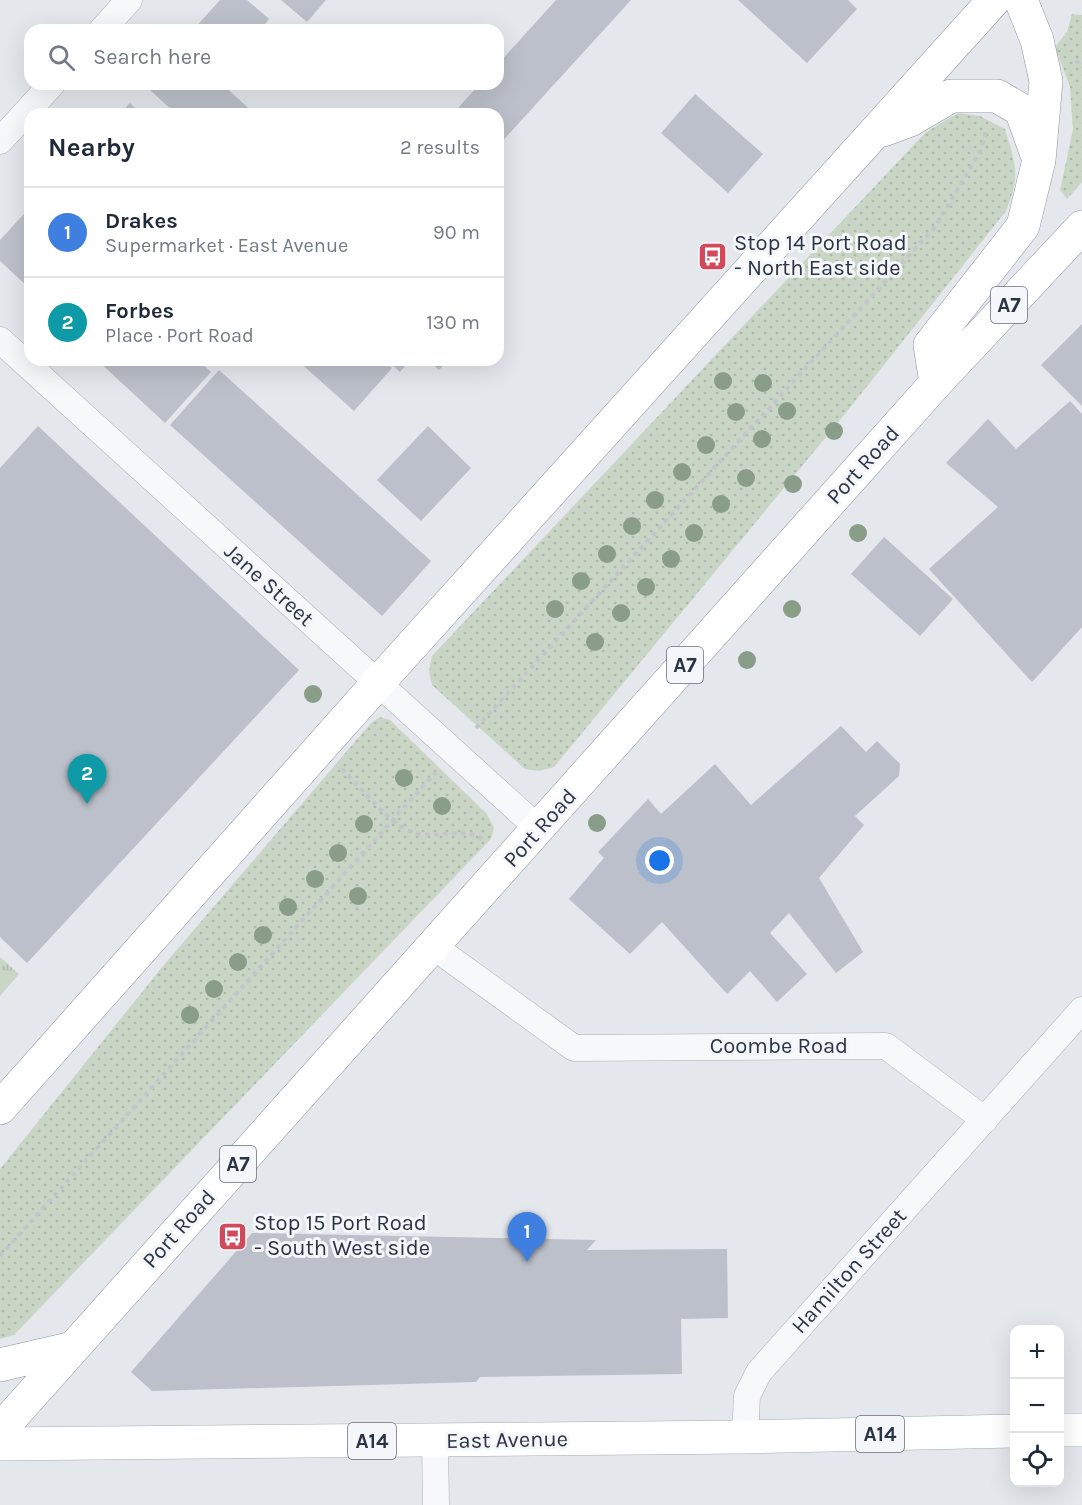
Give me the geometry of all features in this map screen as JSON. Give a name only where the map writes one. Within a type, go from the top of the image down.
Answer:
[{"type":"main road","points":[[0,1108],[377,684],[994,0]]},
{"type":"main road","points":[[936,383],[930,345],[1023,226],[1039,160],[1046,81],[1037,40],[1021,0]]},
{"type":"main road","points":[[872,134],[910,120],[951,96],[997,96],[1021,110],[1039,160]]},
{"type":"main road","name":"Port Road","points":[[0,1430],[936,383],[1080,232]]},
{"type":"main road","points":[[0,1365],[73,1348]]},
{"type":"main road","points":[[1064,1430],[1082,1430]]},
{"type":"main road","name":"East Avenue","points":[[0,1444],[435,1441],[1010,1431]]},
{"type":"street","points":[[107,24],[129,0]]},
{"type":"street","points":[[30,108],[47,90]]},
{"type":"street","points":[[0,141],[24,115]]},
{"type":"street","name":"Jane Street","points":[[0,340],[24,362]]},
{"type":"street","name":"Jane Street","points":[[28,366],[539,829]]},
{"type":"street","name":"Coombe Road","points":[[434,947],[574,1048],[886,1046],[985,1120]]},
{"type":"street","points":[[985,1120],[1082,1010]]},
{"type":"street","name":"Hamilton Street","points":[[745,1437],[747,1396],[759,1372],[985,1120]]},
{"type":"street","points":[[435,1441],[436,1505]]},
{"type":"path","points":[[476,728],[935,227],[980,152],[989,123]]},
{"type":"path","points":[[335,762],[394,820],[410,832],[427,835],[464,834],[482,838],[490,845]]},
{"type":"path","points":[[0,1256],[442,765]]},
{"type":"green space","points":[[1072,14],[1082,15],[1082,182],[1067,199],[1060,190],[1073,130],[1070,87],[1055,47],[1067,32]]},
{"type":"green space","points":[[958,113],[980,116],[1005,129],[1015,170],[1014,188],[1006,211],[849,409],[554,767],[539,771],[525,769],[432,685],[429,672],[432,656],[926,132]]},
{"type":"green space","points":[[380,717],[390,720],[487,814],[494,828],[491,839],[14,1335],[0,1339],[0,1169],[163,966],[371,723]]},
{"type":"green space","points":[[0,957],[19,974],[0,996]]},
{"type":"building","points":[[220,0],[247,0],[269,19],[265,24],[198,24]]},
{"type":"building","points":[[281,0],[326,0],[307,22]]},
{"type":"building","points":[[556,0],[631,0],[504,139],[504,108],[458,108],[474,90],[504,90],[504,57]]},
{"type":"building","points":[[738,0],[848,0],[857,9],[807,63]]},
{"type":"building","points":[[150,90],[229,90],[248,108],[170,108]]},
{"type":"building","points":[[695,94],[763,154],[728,193],[661,133]]},
{"type":"building","points":[[130,103],[135,108],[125,108]]},
{"type":"building","points":[[24,214],[24,283],[0,261],[0,240]]},
{"type":"building","points":[[1082,324],[1082,406],[1041,365]]},
{"type":"building","points":[[103,366],[204,366],[211,372],[165,423]]},
{"type":"building","points":[[304,366],[390,366],[392,368],[354,411]]},
{"type":"building","points":[[394,366],[405,366],[400,372]]},
{"type":"building","points":[[219,370],[431,561],[382,616],[170,425]]},
{"type":"building","points":[[1070,401],[1082,414],[1082,627],[1032,682],[929,569],[998,507],[946,463],[988,419],[1016,449]]},
{"type":"building","points":[[38,426],[299,670],[27,963],[0,937],[0,468]]},
{"type":"building","points":[[428,426],[471,468],[421,521],[377,480]]},
{"type":"building","points":[[884,537],[953,599],[920,636],[851,574]]},
{"type":"building","points":[[841,726],[866,752],[877,741],[900,764],[899,776],[855,816],[864,825],[819,878],[863,952],[836,973],[789,913],[770,933],[807,974],[777,1002],[750,971],[727,994],[662,922],[630,954],[569,899],[604,858],[598,852],[648,799],[661,814],[715,764],[751,805]]},
{"type":"building","points":[[252,1233],[596,1240],[587,1250],[727,1249],[728,1318],[681,1319],[682,1374],[480,1377],[476,1382],[152,1391],[131,1372]]},
{"type":"place","name":"Stop 14 Port Road - North East side","points":[[713,256]]},
{"type":"place","name":"Forbes","points":[[87,804]]},
{"type":"place","name":"Stop 15 Port Road - South West side","points":[[233,1236]]},
{"type":"place","name":"Drakes","points":[[527,1262]]}]
